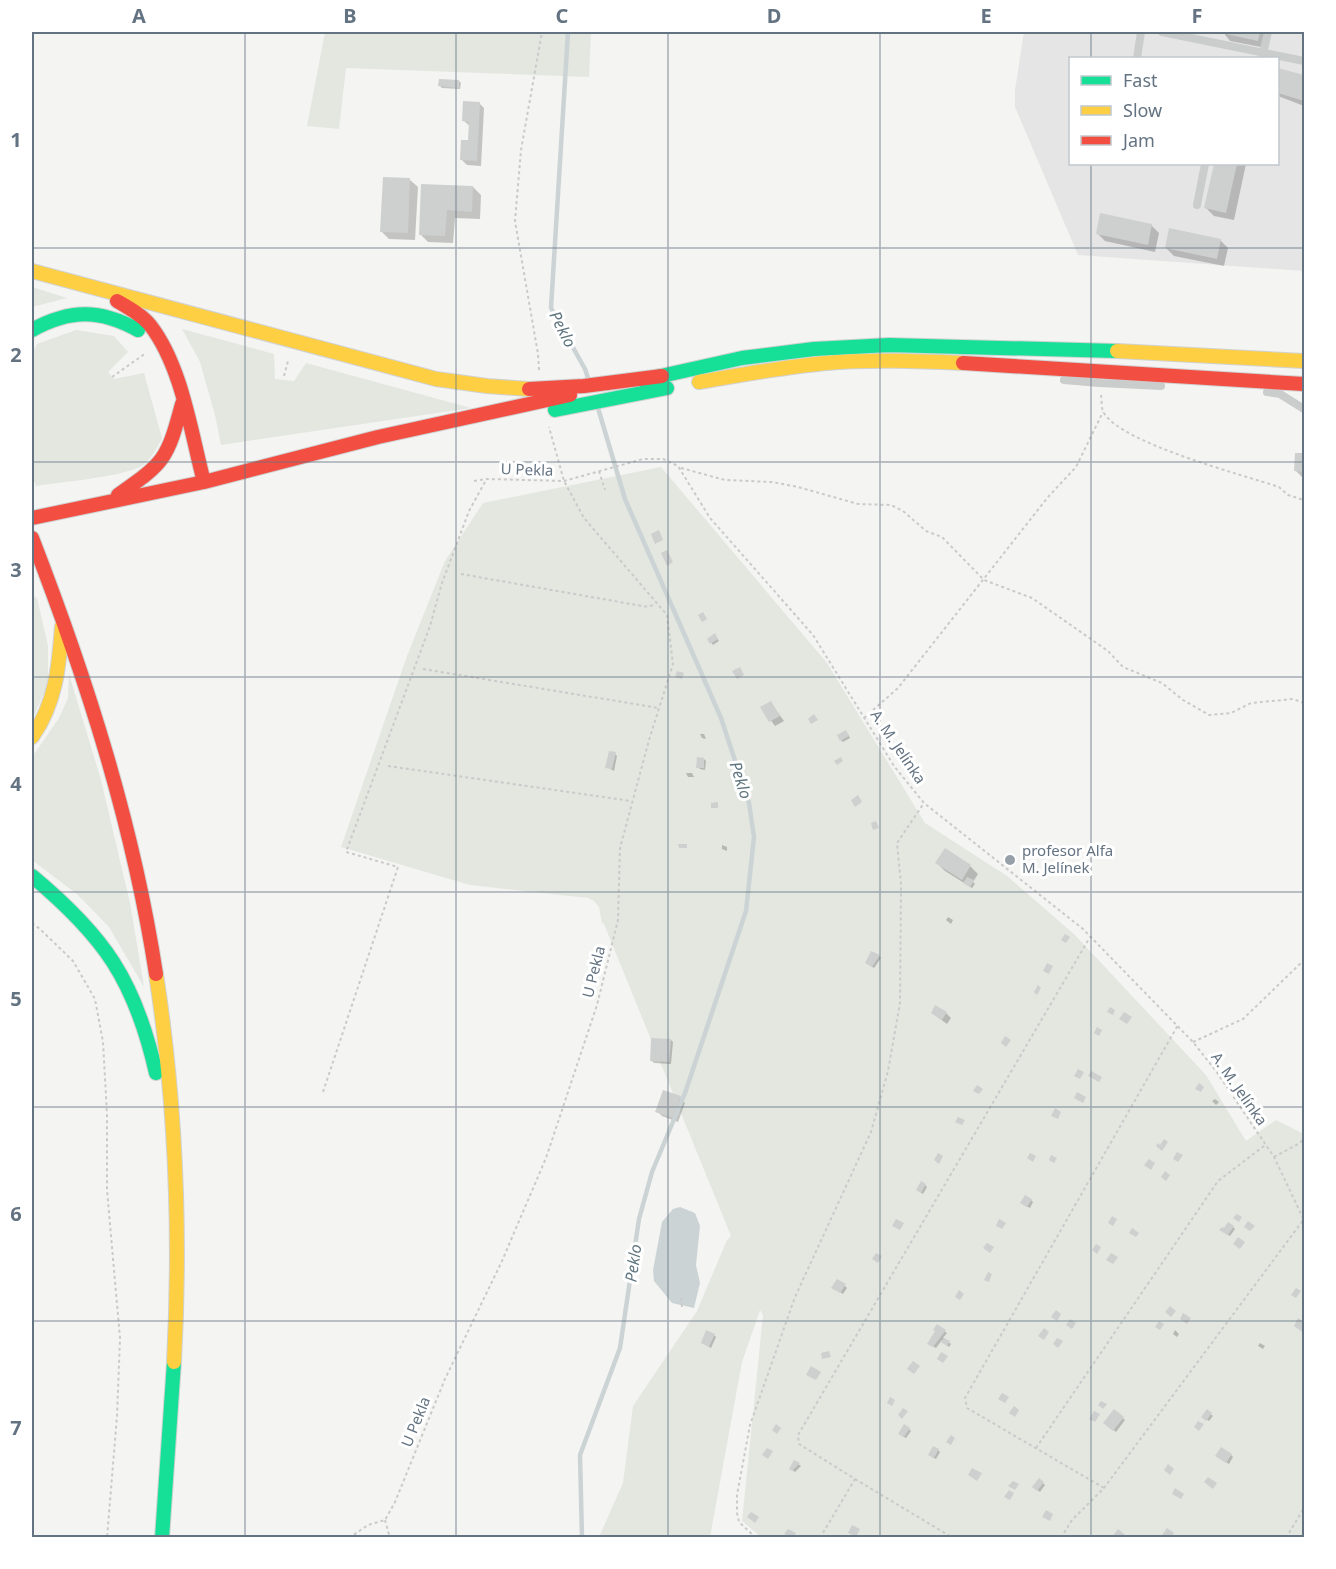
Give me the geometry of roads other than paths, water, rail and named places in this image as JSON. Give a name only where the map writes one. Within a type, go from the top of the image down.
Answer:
[{"type":"main road","points":[[32,271],[436,379],[498,388],[538,389],[562,398]]},
{"type":"main road","points":[[94,288],[132,310],[150,324],[162,344],[176,379],[204,482]]},
{"type":"main road","points":[[32,330],[51,319],[75,314],[99,314],[118,319],[129,324],[157,345],[176,379]]},
{"type":"main road","points":[[32,518],[204,482],[382,450],[545,412],[562,398],[613,389],[742,358],[814,349],[929,345],[1095,350],[1305,361]]},
{"type":"main road","points":[[204,482],[378,437],[562,398],[613,389],[828,363],[902,361],[973,363],[1305,384]]},
{"type":"main road","points":[[108,502],[148,474],[164,459],[183,402]]},
{"type":"main road","points":[[32,538],[96,711],[116,778],[141,883],[168,1058],[178,1201],[177,1329],[162,1538]]},
{"type":"main road","points":[[32,737],[44,721],[54,698],[63,617]]},
{"type":"main road","points":[[32,876],[68,905],[95,934],[117,966],[137,1005],[151,1049],[178,1201]]},
{"type":"lane","points":[[1137,57],[1141,32]]},
{"type":"lane","points":[[1162,32],[1263,55],[1268,32]]},
{"type":"lane","points":[[1279,57],[1305,61]]},
{"type":"lane","points":[[1197,205],[1205,165]]},
{"type":"lane","points":[[973,363],[1048,378]]},
{"type":"lane","points":[[1058,379],[1099,384],[1170,386]]},
{"type":"lane","points":[[1217,388],[1280,394],[1305,409]]},
{"type":"waterway","name":"Peklo","points":[[568,32],[551,308],[588,378]]},
{"type":"waterway","name":"Peklo","points":[[582,1538],[580,1455],[620,1348],[639,1219],[652,1172],[685,1093],[746,911],[754,837],[749,803],[721,718],[625,499],[598,408]]},
{"type":"place","name":"profesor Alfa M. Jelínek","points":[[1010,860]]}]
